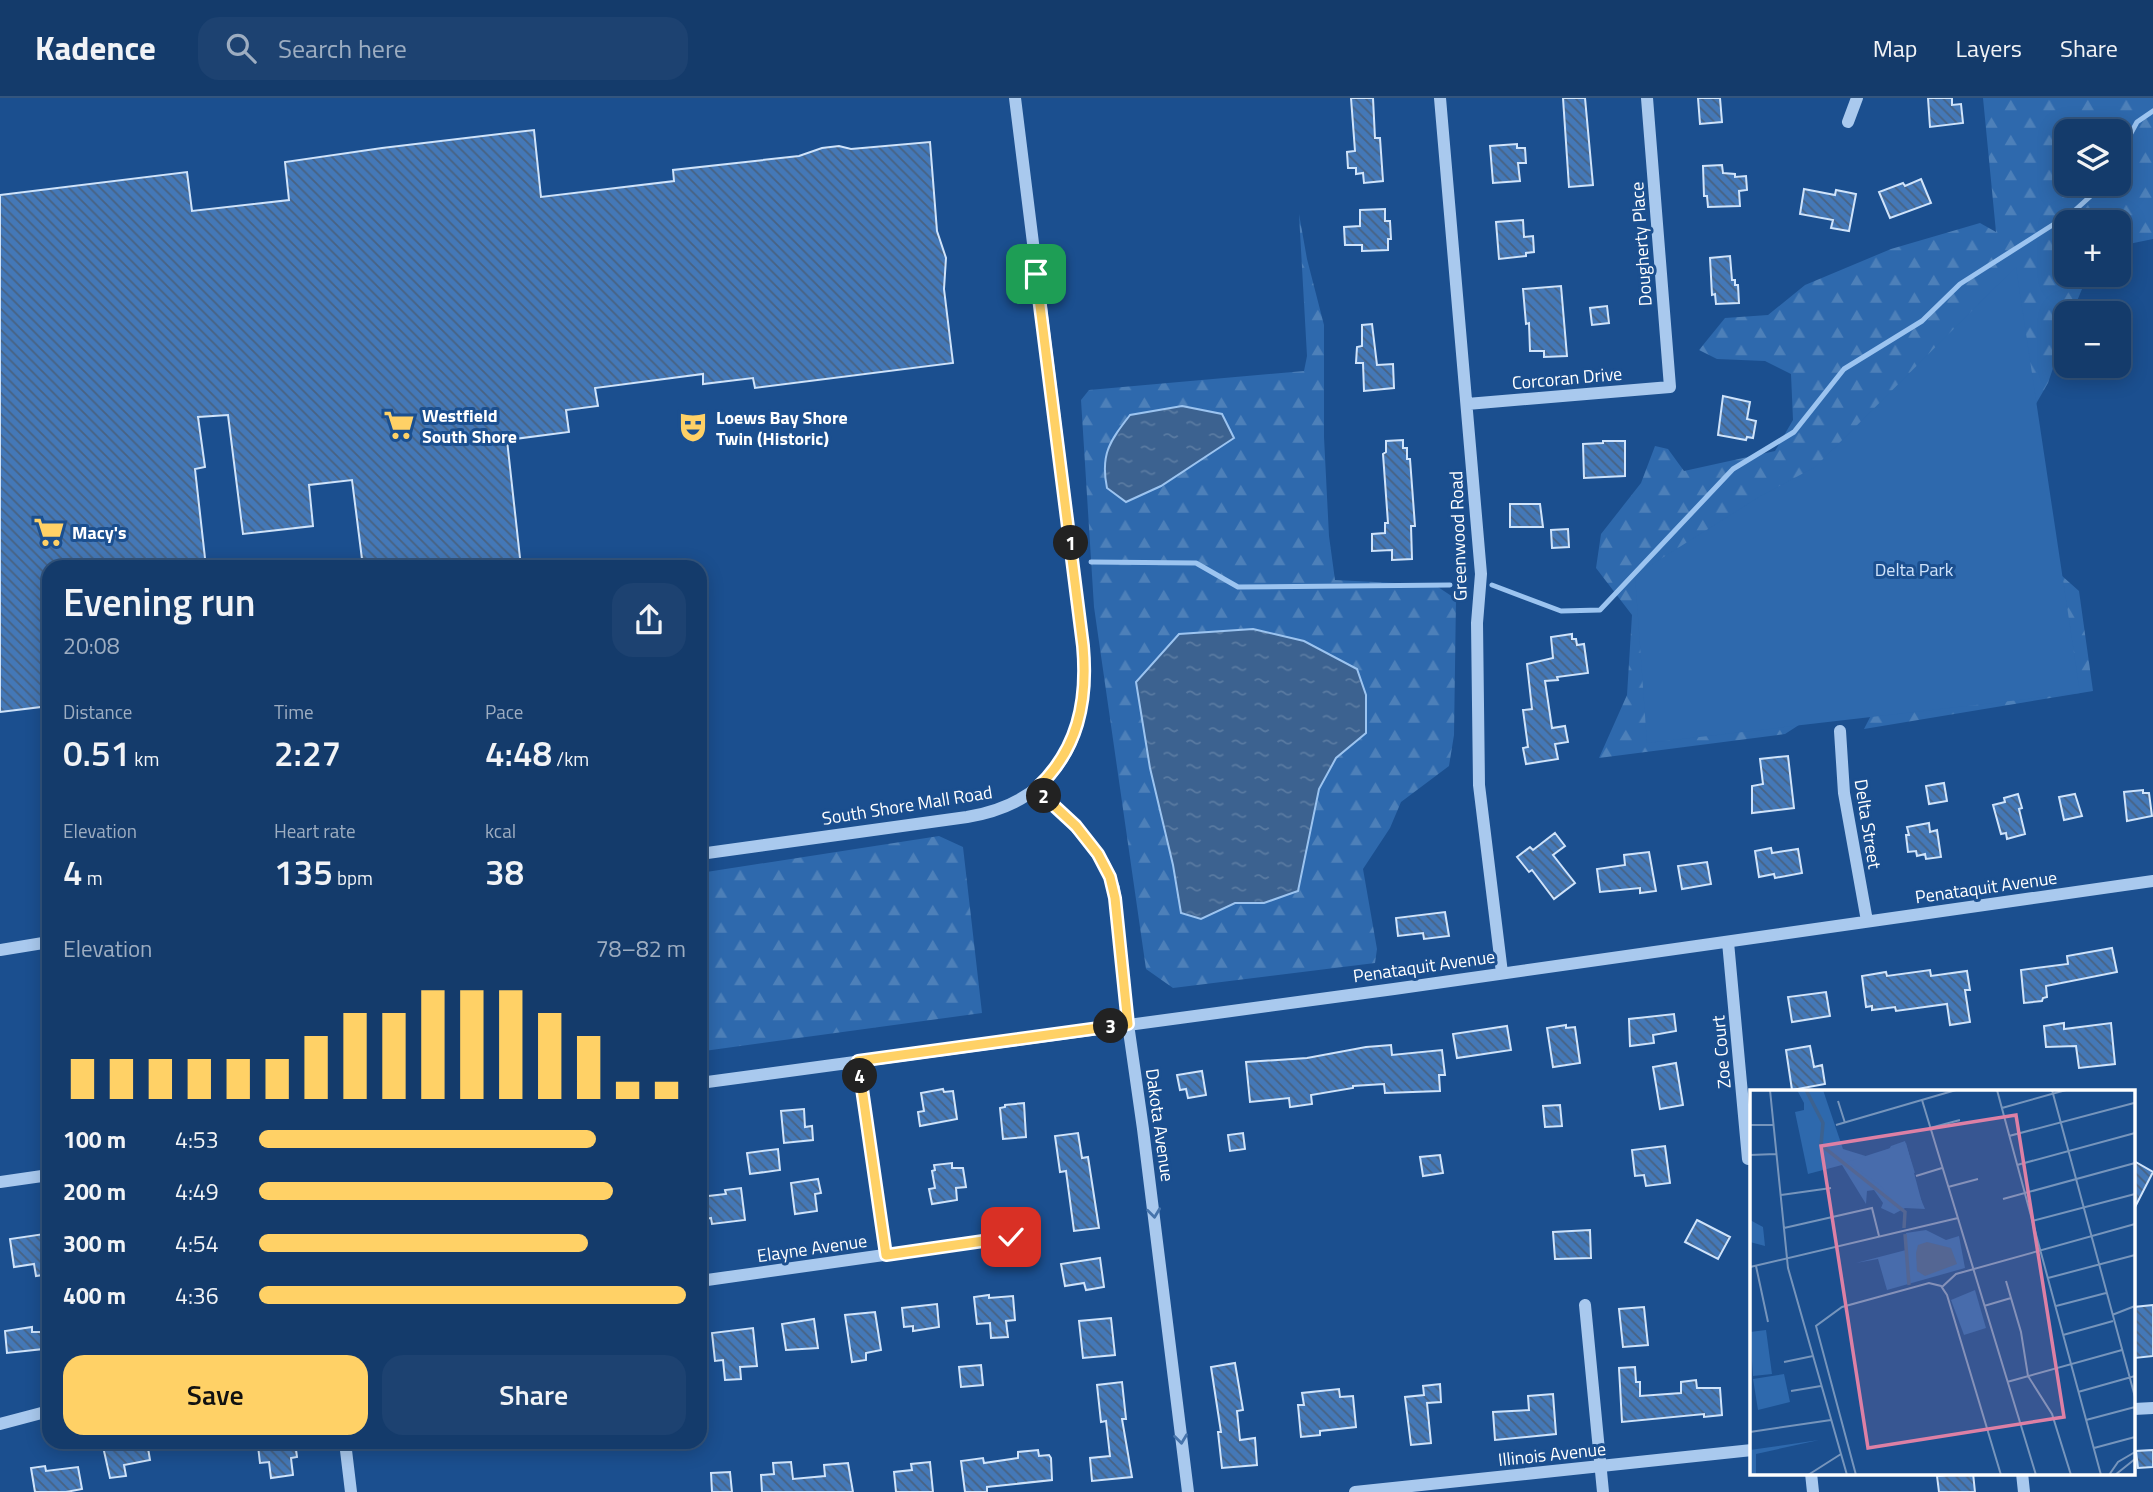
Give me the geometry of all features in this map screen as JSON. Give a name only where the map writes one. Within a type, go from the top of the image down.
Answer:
[{"type":"street","name":"South Shore Mall Road","points":[[707,853],[977,815],[1019,802],[1036,789],[1054,769],[1072,739],[1082,714],[1086,683],[1082,633],[1015,98]]},
{"type":"street","name":"Greenwood Road","points":[[1440,98],[1481,574],[1477,623],[1479,785],[1502,973]]},
{"type":"street","name":"Dougherty Place","points":[[1647,98],[1670,387]]},
{"type":"street","points":[[1848,122],[1857,98]]},
{"type":"street","name":"Corcoran Drive","points":[[1468,404],[1670,387]]},
{"type":"street","name":"Delta Street","points":[[1840,731],[1844,793],[1867,921]]},
{"type":"street","name":"Dakota Avenue","points":[[1036,789],[1076,826],[1098,854],[1110,877],[1115,898],[1128,1024],[1188,1492]]},
{"type":"street","name":"Penataquit Avenue","points":[[707,1082],[1394,989],[2153,881]]},
{"type":"street","name":"Zoe Court","points":[[1728,942],[1748,1159]]},
{"type":"street","points":[[0,950],[42,943]]},
{"type":"street","points":[[858,1061],[886,1255]]},
{"type":"street","points":[[0,1182],[42,1176]]},
{"type":"street","name":"Elayne Avenue","points":[[707,1280],[1011,1237]]},
{"type":"street","points":[[1585,1305],[1603,1492]]},
{"type":"street","points":[[0,1424],[42,1413]]},
{"type":"street","points":[[346,1449],[351,1492]]},
{"type":"street","name":"Illinois Avenue","points":[[1354,1492],[1398,1490],[1750,1450]]},
{"type":"street","points":[[1811,1474],[1813,1492]]},
{"type":"street","points":[[2022,1474],[2024,1492]]},
{"type":"green space","name":"Delta Park","points":[[1983,98],[2153,98],[2153,239],[2131,244],[2131,210],[2054,210],[2054,287],[2083,287],[2077,301],[2054,301],[2054,365],[2048,383],[2014,442],[2016,535],[2079,591],[2093,691],[1864,729],[1885,688],[1830,705],[1785,734],[1599,758],[1627,695],[1632,615],[1596,568],[1601,534],[1641,483],[1655,446],[1668,449],[1684,471],[1775,451],[1793,420],[1791,374],[1765,361],[1717,359],[1699,350],[1725,318],[1768,315],[1805,285],[1891,249],[1980,223],[1996,232]]},
{"type":"green space","points":[[1299,214],[1324,325],[1324,437],[1329,536],[1335,580],[1435,585],[1456,599],[1454,735],[1449,766],[1401,802],[1390,828],[1363,869],[1377,949],[1375,963],[1173,988],[1146,969],[1094,607],[1081,400],[1089,390],[1304,371],[1307,356]]},
{"type":"green space","name":"Delta Park","points":[[2016,267],[2080,693],[1647,743],[1635,575],[1759,497],[1815,467]]},
{"type":"green space","points":[[939,836],[963,847],[982,1013],[707,1051],[707,872]]},
{"type":"water","points":[[1182,406],[1222,414],[1234,438],[1161,486],[1126,502],[1107,488],[1105,466],[1112,441],[1130,415]]},
{"type":"water","points":[[1253,629],[1304,641],[1357,669],[1366,695],[1366,733],[1336,758],[1319,789],[1298,891],[1264,903],[1235,903],[1201,919],[1181,913],[1173,865],[1150,768],[1136,682],[1179,634]]},
{"type":"building","points":[[1351,98],[1373,98],[1375,138],[1380,138],[1383,181],[1364,183],[1363,173],[1356,174],[1356,168],[1348,168],[1347,152],[1355,151]]},
{"type":"building","points":[[1563,98],[1585,98],[1593,185],[1569,187]]},
{"type":"building","points":[[1698,98],[1720,98],[1722,122],[1700,124]]},
{"type":"building","points":[[1928,98],[1952,98],[1952,105],[1961,104],[1963,123],[1930,127]]},
{"type":"building","name":"Westfield South Shore","points":[[534,130],[541,197],[674,181],[673,170],[799,156],[822,148],[839,146],[851,149],[930,142],[937,231],[946,258],[944,289],[953,363],[755,388],[753,378],[703,384],[703,374],[595,388],[598,406],[566,410],[569,432],[507,440],[520,560],[362,560],[352,480],[309,485],[313,526],[243,534],[228,415],[198,417],[205,467],[195,469],[205,560],[42,560],[42,707],[0,712],[0,195],[187,172],[192,211],[289,200],[285,162]]},
{"type":"building","points":[[1517,144],[1517,148],[1525,148],[1526,163],[1518,163],[1520,181],[1493,183],[1490,146]]},
{"type":"building","points":[[1722,165],[1723,173],[1735,174],[1735,177],[1746,176],[1747,190],[1739,191],[1740,206],[1708,207],[1707,196],[1704,196],[1703,166]]},
{"type":"building","points":[[1921,179],[1931,203],[1890,218],[1879,192]]},
{"type":"building","points":[[1804,189],[1835,195],[1836,190],[1856,194],[1849,231],[1831,228],[1833,220],[1800,214]]},
{"type":"building","points":[[1385,209],[1385,221],[1390,221],[1391,239],[1388,239],[1388,250],[1362,251],[1362,245],[1345,245],[1344,227],[1360,226],[1360,210]]},
{"type":"building","points":[[1523,220],[1524,237],[1533,236],[1534,252],[1526,253],[1526,256],[1499,259],[1496,222]]},
{"type":"building","points":[[1730,256],[1732,280],[1738,285],[1739,303],[1716,304],[1715,294],[1712,295],[1710,258]]},
{"type":"building","points":[[1561,286],[1567,356],[1544,357],[1544,351],[1530,351],[1529,323],[1526,324],[1523,289]]},
{"type":"building","points":[[1607,306],[1609,323],[1592,325],[1590,308]]},
{"type":"building","points":[[1372,324],[1377,365],[1393,364],[1394,388],[1364,391],[1363,363],[1356,363],[1357,347],[1362,346],[1362,325]]},
{"type":"building","points":[[1723,396],[1750,402],[1747,419],[1756,421],[1753,438],[1747,437],[1746,440],[1718,435]]},
{"type":"building","points":[[1403,440],[1403,448],[1407,448],[1407,459],[1410,459],[1415,526],[1411,526],[1412,559],[1392,560],[1392,550],[1372,551],[1372,534],[1385,533],[1385,523],[1388,523],[1383,454],[1386,452],[1386,441]]},
{"type":"building","points":[[1625,441],[1625,476],[1584,478],[1583,444]]},
{"type":"building","points":[[1510,504],[1540,504],[1543,527],[1510,527]]},
{"type":"building","points":[[1568,529],[1569,547],[1552,548],[1551,530]]},
{"type":"building","points":[[1572,634],[1577,645],[1584,644],[1588,673],[1545,681],[1552,728],[1565,726],[1568,742],[1555,744],[1558,759],[1526,764],[1523,748],[1528,747],[1523,710],[1532,709],[1527,664],[1553,658],[1551,637]]},
{"type":"building","points":[[1788,756],[1794,808],[1752,813],[1752,786],[1763,784],[1760,759]]},
{"type":"building","points":[[1944,783],[1947,801],[1929,804],[1926,786]]},
{"type":"building","points":[[2143,790],[2143,793],[2149,793],[2152,816],[2127,821],[2124,792]]},
{"type":"building","points":[[2018,794],[2025,834],[2007,839],[2006,833],[2001,834],[1993,805]]},
{"type":"building","points":[[2075,794],[2082,816],[2064,820],[2059,797]]},
{"type":"building","points":[[1929,823],[1930,832],[1937,830],[1941,857],[1926,859],[1925,854],[1917,856],[1916,851],[1908,852],[1906,835],[1909,835],[1907,827]]},
{"type":"building","points":[[1555,833],[1565,846],[1553,855],[1575,883],[1554,899],[1532,870],[1529,872],[1517,857],[1530,847],[1533,850]]},
{"type":"building","points":[[1771,848],[1772,853],[1798,849],[1802,873],[1775,878],[1774,874],[1759,877],[1755,851]]},
{"type":"building","points":[[1649,852],[1656,891],[1640,893],[1640,888],[1600,892],[1597,869],[1625,865],[1624,855]]},
{"type":"building","points":[[1707,862],[1711,884],[1682,889],[1678,866]]},
{"type":"building","points":[[1445,912],[1449,936],[1424,939],[1423,933],[1398,936],[1396,918]]},
{"type":"building","points":[[2112,948],[2117,972],[2046,986],[2047,997],[2042,1001],[2024,1003],[2021,970],[2068,964],[2067,956]]},
{"type":"building","points":[[1930,970],[1931,976],[1967,971],[1970,990],[1965,990],[1970,1022],[1950,1025],[1947,1004],[1896,1011],[1895,1007],[1872,1010],[1872,1006],[1866,1007],[1862,976],[1886,972],[1887,976]]},
{"type":"building","points":[[1826,992],[1830,1016],[1792,1022],[1788,997]]},
{"type":"building","points":[[1674,1014],[1676,1031],[1653,1035],[1654,1043],[1630,1046],[1629,1019]]},
{"type":"building","points":[[2064,1023],[2064,1029],[2111,1023],[2115,1064],[2079,1068],[2076,1046],[2046,1047],[2044,1026]]},
{"type":"building","points":[[1566,1025],[1566,1028],[1575,1027],[1580,1063],[1553,1067],[1547,1028]]},
{"type":"building","points":[[1507,1026],[1511,1050],[1457,1058],[1453,1034]]},
{"type":"building","points":[[1391,1045],[1392,1055],[1442,1050],[1445,1075],[1439,1075],[1440,1091],[1385,1093],[1384,1084],[1353,1086],[1311,1095],[1312,1104],[1290,1107],[1289,1098],[1250,1102],[1246,1062],[1307,1058]]},
{"type":"building","points":[[1810,1046],[1814,1067],[1822,1065],[1825,1084],[1792,1090],[1786,1050]]},
{"type":"building","points":[[1676,1063],[1683,1105],[1660,1109],[1653,1067]]},
{"type":"building","points":[[1202,1071],[1206,1095],[1188,1098],[1186,1089],[1180,1090],[1177,1075]]},
{"type":"building","points":[[943,1089],[944,1092],[953,1091],[957,1119],[920,1126],[918,1112],[924,1111],[921,1093]]},
{"type":"building","points":[[1024,1103],[1026,1137],[1003,1139],[1000,1108]]},
{"type":"building","points":[[1560,1105],[1562,1126],[1545,1127],[1543,1106]]},
{"type":"building","points":[[804,1109],[805,1127],[812,1126],[813,1140],[784,1143],[781,1111]]},
{"type":"building","points":[[1078,1133],[1082,1158],[1088,1157],[1099,1228],[1074,1231],[1066,1171],[1060,1172],[1055,1136]]},
{"type":"building","points":[[1243,1133],[1245,1149],[1230,1151],[1228,1135]]},
{"type":"building","points":[[1665,1146],[1670,1183],[1646,1186],[1644,1175],[1635,1176],[1632,1150]]},
{"type":"building","points":[[778,1149],[780,1170],[750,1174],[747,1153]]},
{"type":"building","points":[[1440,1155],[1443,1173],[1423,1176],[1420,1157]]},
{"type":"building","points":[[2136,1162],[2153,1172],[2136,1205]]},
{"type":"building","points":[[952,1163],[952,1168],[963,1168],[966,1187],[956,1188],[957,1200],[932,1204],[929,1189],[935,1188],[932,1171],[935,1170],[934,1165]]},
{"type":"building","points":[[818,1179],[821,1193],[815,1194],[817,1211],[795,1214],[791,1183]]},
{"type":"building","points":[[741,1188],[745,1220],[712,1224],[711,1218],[707,1219],[707,1196],[726,1194],[725,1190]]},
{"type":"building","points":[[1697,1220],[1730,1237],[1718,1259],[1685,1242]]},
{"type":"building","points":[[1590,1230],[1591,1258],[1555,1259],[1553,1232]]},
{"type":"building","points":[[42,1234],[42,1275],[36,1276],[34,1264],[14,1267],[10,1239]]},
{"type":"building","points":[[1100,1258],[1104,1287],[1086,1290],[1084,1283],[1065,1286],[1061,1264]]},
{"type":"building","points":[[989,1295],[989,1298],[1013,1296],[1015,1320],[1006,1321],[1008,1337],[991,1338],[990,1323],[977,1324],[974,1297]]},
{"type":"building","points":[[937,1304],[939,1327],[913,1331],[913,1326],[904,1327],[902,1308]]},
{"type":"building","points":[[2153,1305],[2153,1356],[2136,1358],[2136,1307]]},
{"type":"building","points":[[1644,1307],[1648,1345],[1623,1347],[1619,1309]]},
{"type":"building","points":[[875,1312],[881,1350],[866,1353],[866,1360],[852,1362],[845,1315]]},
{"type":"building","points":[[1111,1318],[1115,1355],[1083,1358],[1079,1321]]},
{"type":"building","points":[[814,1319],[818,1348],[786,1350],[782,1324]]},
{"type":"building","points":[[32,1327],[32,1332],[41,1332],[42,1349],[7,1353],[5,1331]]},
{"type":"building","points":[[753,1328],[757,1366],[740,1367],[741,1379],[725,1380],[723,1360],[715,1361],[712,1333]]},
{"type":"building","points":[[1235,1363],[1243,1410],[1237,1411],[1240,1440],[1255,1438],[1257,1465],[1222,1468],[1218,1432],[1221,1432],[1211,1367]]},
{"type":"building","points":[[981,1365],[983,1385],[961,1387],[959,1367]]},
{"type":"building","points":[[1635,1367],[1636,1382],[1640,1382],[1640,1396],[1681,1393],[1681,1382],[1696,1380],[1697,1388],[1720,1388],[1722,1415],[1704,1417],[1704,1414],[1622,1422],[1619,1368]]},
{"type":"building","points":[[1122,1382],[1126,1419],[1122,1419],[1132,1477],[1092,1481],[1090,1458],[1110,1456],[1106,1421],[1101,1422],[1097,1385]]},
{"type":"building","points":[[1440,1384],[1441,1402],[1427,1403],[1431,1443],[1411,1445],[1405,1397],[1424,1395],[1423,1386]]},
{"type":"building","points":[[1339,1389],[1340,1397],[1353,1396],[1356,1427],[1320,1431],[1320,1435],[1301,1437],[1298,1405],[1304,1405],[1302,1393]]},
{"type":"building","points":[[1553,1394],[1556,1434],[1495,1440],[1493,1412],[1529,1410],[1528,1396]]},
{"type":"building","points":[[104,1449],[148,1449],[150,1460],[124,1465],[126,1476],[110,1478]]},
{"type":"building","points":[[258,1449],[296,1449],[297,1457],[291,1458],[293,1475],[271,1478],[269,1462],[260,1463]]},
{"type":"building","points":[[1038,1450],[1039,1456],[1049,1455],[1051,1458],[1052,1480],[987,1487],[987,1492],[965,1492],[961,1461],[983,1458],[984,1463],[1018,1458],[1018,1452]]},
{"type":"building","points":[[2153,1450],[2153,1467],[2138,1468],[2136,1451]]},
{"type":"building","points":[[791,1462],[793,1479],[825,1476],[824,1465],[848,1463],[853,1492],[762,1492],[761,1475],[774,1474],[773,1463]]},
{"type":"building","points":[[930,1462],[933,1492],[896,1492],[894,1472],[912,1470],[911,1464]]},
{"type":"building","points":[[45,1466],[46,1471],[78,1467],[82,1489],[35,1492],[31,1468]]},
{"type":"building","points":[[730,1472],[732,1492],[712,1492],[711,1473]]},
{"type":"building","points":[[1973,1474],[1975,1492],[1939,1492],[1937,1476]]},
{"type":"waterway","points":[[2131,133],[2137,122],[2153,111]]},
{"type":"waterway","points":[[1492,585],[1561,611],[1600,610],[1733,469],[1794,432],[1844,369],[1922,321],[1960,284],[2073,212],[2091,196]]},
{"type":"waterway","points":[[1091,562],[1196,563],[1238,587],[1450,585]]},
{"type":"place","name":"Westfield South Shore","points":[[399,425]]},
{"type":"place","name":"Loews Bay Shore Twin (Historic)","points":[[693,427]]},
{"type":"place","name":"Macy's","points":[[49,532]]},
{"type":"route","points":[[1011,1237],[886,1255],[858,1061],[1128,1024],[1115,898],[1110,877],[1098,854],[1076,826],[1036,789],[1047,779],[1072,739],[1082,714],[1086,683],[1036,274]]}]
